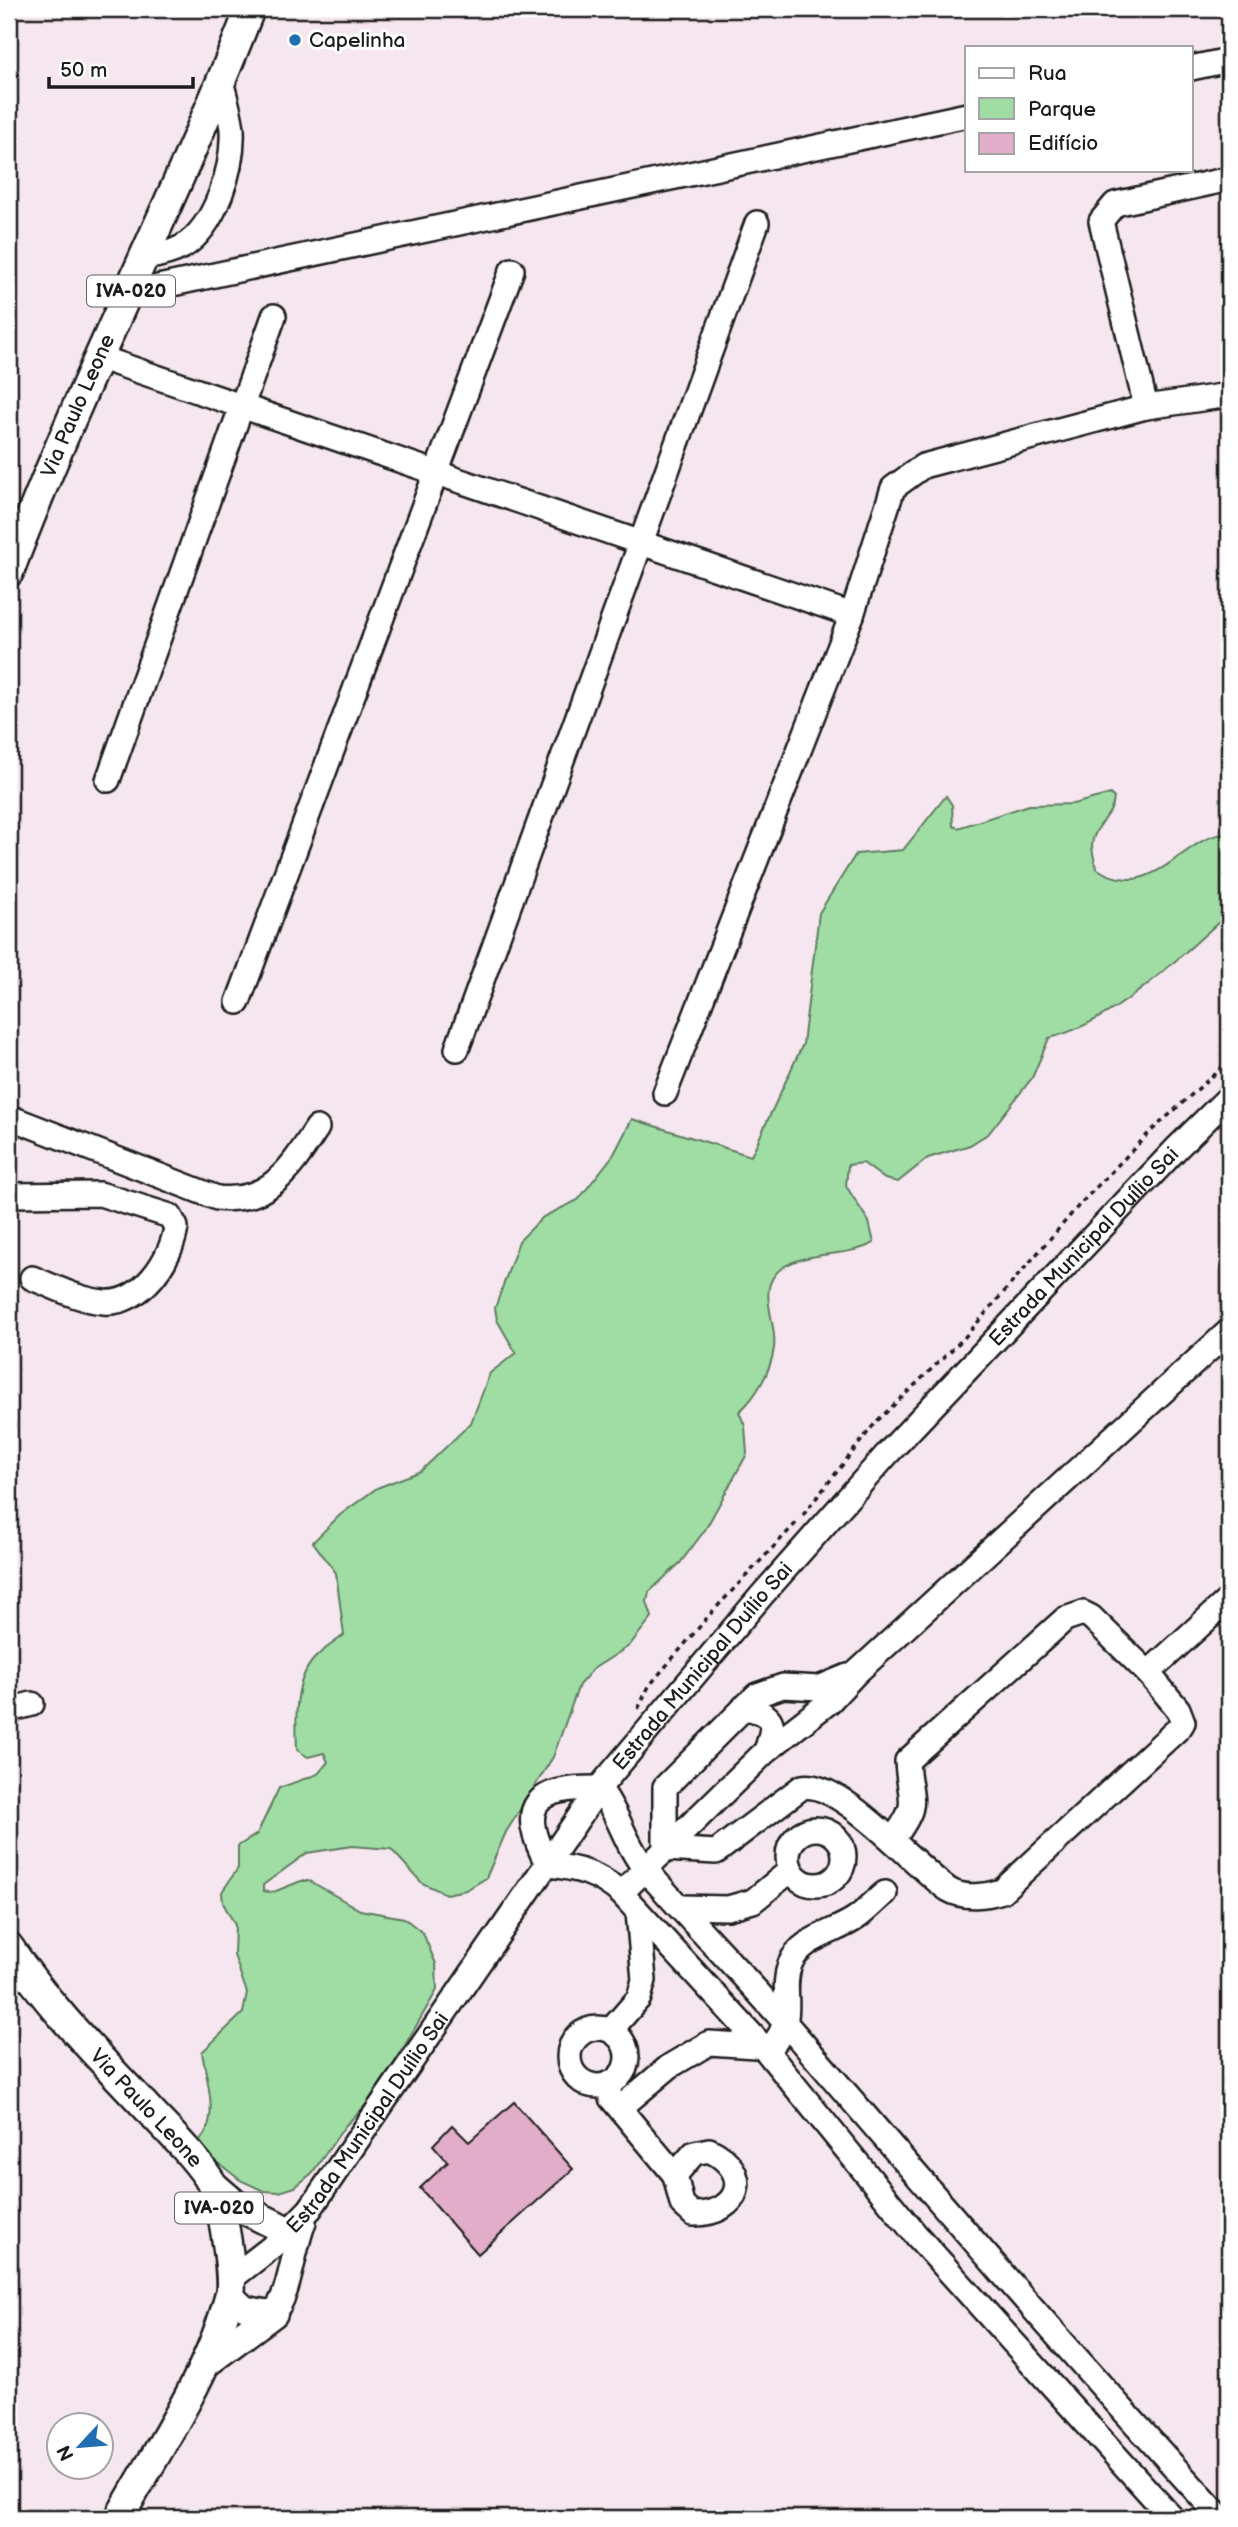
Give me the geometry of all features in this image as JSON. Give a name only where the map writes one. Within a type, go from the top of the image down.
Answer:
[{"type":"main road","name":"Via Paulo Leone","points":[[9,572],[98,357],[130,293],[222,81],[250,9]]},
{"type":"main road","name":"Via Paulo Leone","points":[[11,1953],[77,2033],[180,2144],[215,2187],[231,2286]]},
{"type":"main road","points":[[215,2187],[237,2206],[288,2231]]},
{"type":"main road","points":[[120,2518],[206,2362],[231,2286]]},
{"type":"main road","points":[[206,2362],[273,2313]]},
{"type":"street","points":[[1192,68],[1229,60]]},
{"type":"street","points":[[145,258],[183,247],[200,230],[213,208],[230,160],[232,130],[222,81]]},
{"type":"street","points":[[130,293],[965,115]]},
{"type":"street","points":[[1146,407],[1101,221],[1115,204],[1229,179]]},
{"type":"street","points":[[457,1049],[757,223]]},
{"type":"street","points":[[238,1002],[512,270]]},
{"type":"street","points":[[108,780],[274,316]]},
{"type":"street","points":[[98,357],[852,615]]},
{"type":"street","points":[[665,1093],[852,615],[893,488],[908,474],[923,466],[1146,407],[1229,395]]},
{"type":"street","name":"Estrada Municipal Duílio Sai","points":[[231,2286],[310,2209],[599,1788],[762,1595],[888,1453],[1178,1147],[1229,1097]]},
{"type":"street","points":[[9,1117],[216,1198],[235,1200],[250,1198],[264,1190],[290,1168],[317,1128]]},
{"type":"street","points":[[9,1195],[100,1194],[170,1216],[176,1227],[165,1263],[144,1286],[122,1300],[108,1303],[89,1301],[32,1278]]},
{"type":"street","points":[[621,1893],[766,1751],[829,1702],[856,1673],[1229,1331]]},
{"type":"street","points":[[1148,1673],[1229,1599]]},
{"type":"street","points":[[665,1849],[716,1852],[802,1787],[811,1785],[825,1790],[893,1839],[951,1891],[988,1895],[1002,1891],[1180,1727],[1183,1721],[1178,1709],[1148,1673],[1091,1617],[1083,1613],[1065,1619],[907,1761],[913,1805],[908,1819],[893,1839]]},
{"type":"street","points":[[665,1849],[665,1787],[744,1707],[768,1689],[783,1686],[819,1688],[856,1673]]},
{"type":"street","points":[[9,1710],[32,1704]]},
{"type":"street","points":[[744,1707],[766,1714],[770,1719],[772,1733],[766,1751]]},
{"type":"street","points":[[1172,2518],[917,2236],[764,2048],[621,1893],[602,1876],[582,1869],[548,1865],[536,1842],[532,1826],[533,1812],[541,1800],[566,1787],[599,1788],[612,1803],[624,1836],[645,1868],[785,2023],[1094,2380],[1221,2518]]},
{"type":"street","points":[[663,1813],[701,1815]]},
{"type":"street","points":[[681,1907],[728,1908],[752,1901],[791,1870]]},
{"type":"street","points":[[620,2108],[670,2066],[709,2043],[771,2047],[779,2038],[785,2023],[789,1974],[795,1956],[808,1942],[854,1920],[885,1893]]},
{"type":"street","points":[[611,2031],[639,1998],[644,1980],[638,1912]]},
{"type":"street","points":[[599,2087],[618,2078],[627,2058],[625,2047],[611,2031],[600,2027],[588,2029],[578,2035],[571,2045],[571,2068],[586,2083],[599,2087],[620,2108],[675,2175]]},
{"type":"street","points":[[231,2286],[244,2308],[273,2313],[285,2298],[286,2281],[296,2240],[310,2209]]},
{"type":"street","points":[[258,2260],[273,2265],[286,2281]]},
{"type":"street","points":[[999,2326],[1025,2327],[1038,2316]]},
{"type":"street","points":[[1056,2390],[1075,2380],[1094,2380]]},
{"type":"green space","points":[[1110,794],[1114,798],[1113,805],[1093,838],[1096,868],[1116,878],[1135,879],[1152,874],[1213,836],[1229,834],[1229,913],[1167,968],[1122,1003],[1074,1030],[1049,1038],[1032,1078],[989,1133],[970,1145],[928,1158],[898,1182],[885,1179],[863,1163],[848,1165],[846,1186],[869,1222],[874,1243],[851,1251],[792,1262],[774,1276],[768,1295],[774,1338],[770,1366],[762,1383],[739,1412],[745,1426],[747,1454],[705,1530],[680,1563],[649,1592],[647,1602],[652,1617],[629,1646],[593,1669],[579,1685],[553,1757],[506,1832],[486,1878],[466,1890],[446,1894],[422,1883],[391,1849],[352,1846],[307,1853],[263,1885],[263,1891],[271,1893],[301,1881],[310,1881],[360,1910],[404,1918],[423,1933],[436,1964],[437,1990],[376,2095],[345,2126],[312,2173],[295,2187],[279,2192],[264,2191],[240,2180],[211,2157],[199,2141],[206,2132],[211,2110],[202,2052],[243,2013],[247,1993],[234,1955],[235,1925],[223,1903],[222,1892],[238,1868],[238,1846],[257,1834],[279,1788],[318,1774],[328,1762],[324,1753],[308,1757],[297,1750],[297,1703],[302,1679],[314,1659],[344,1635],[336,1573],[313,1542],[340,1515],[377,1488],[421,1471],[471,1423],[490,1373],[516,1353],[497,1320],[495,1308],[519,1241],[543,1217],[578,1200],[614,1154],[632,1119],[751,1156],[803,1044],[819,913],[856,854],[903,850],[946,796],[952,805],[953,826],[958,828],[1029,805],[1073,804]]},
{"type":"building","points":[[514,2102],[573,2169],[478,2254],[420,2188],[448,2162],[433,2145],[452,2125],[469,2142]]},
{"type":"place","name":"Capelinha","points":[[295,40]]}]
